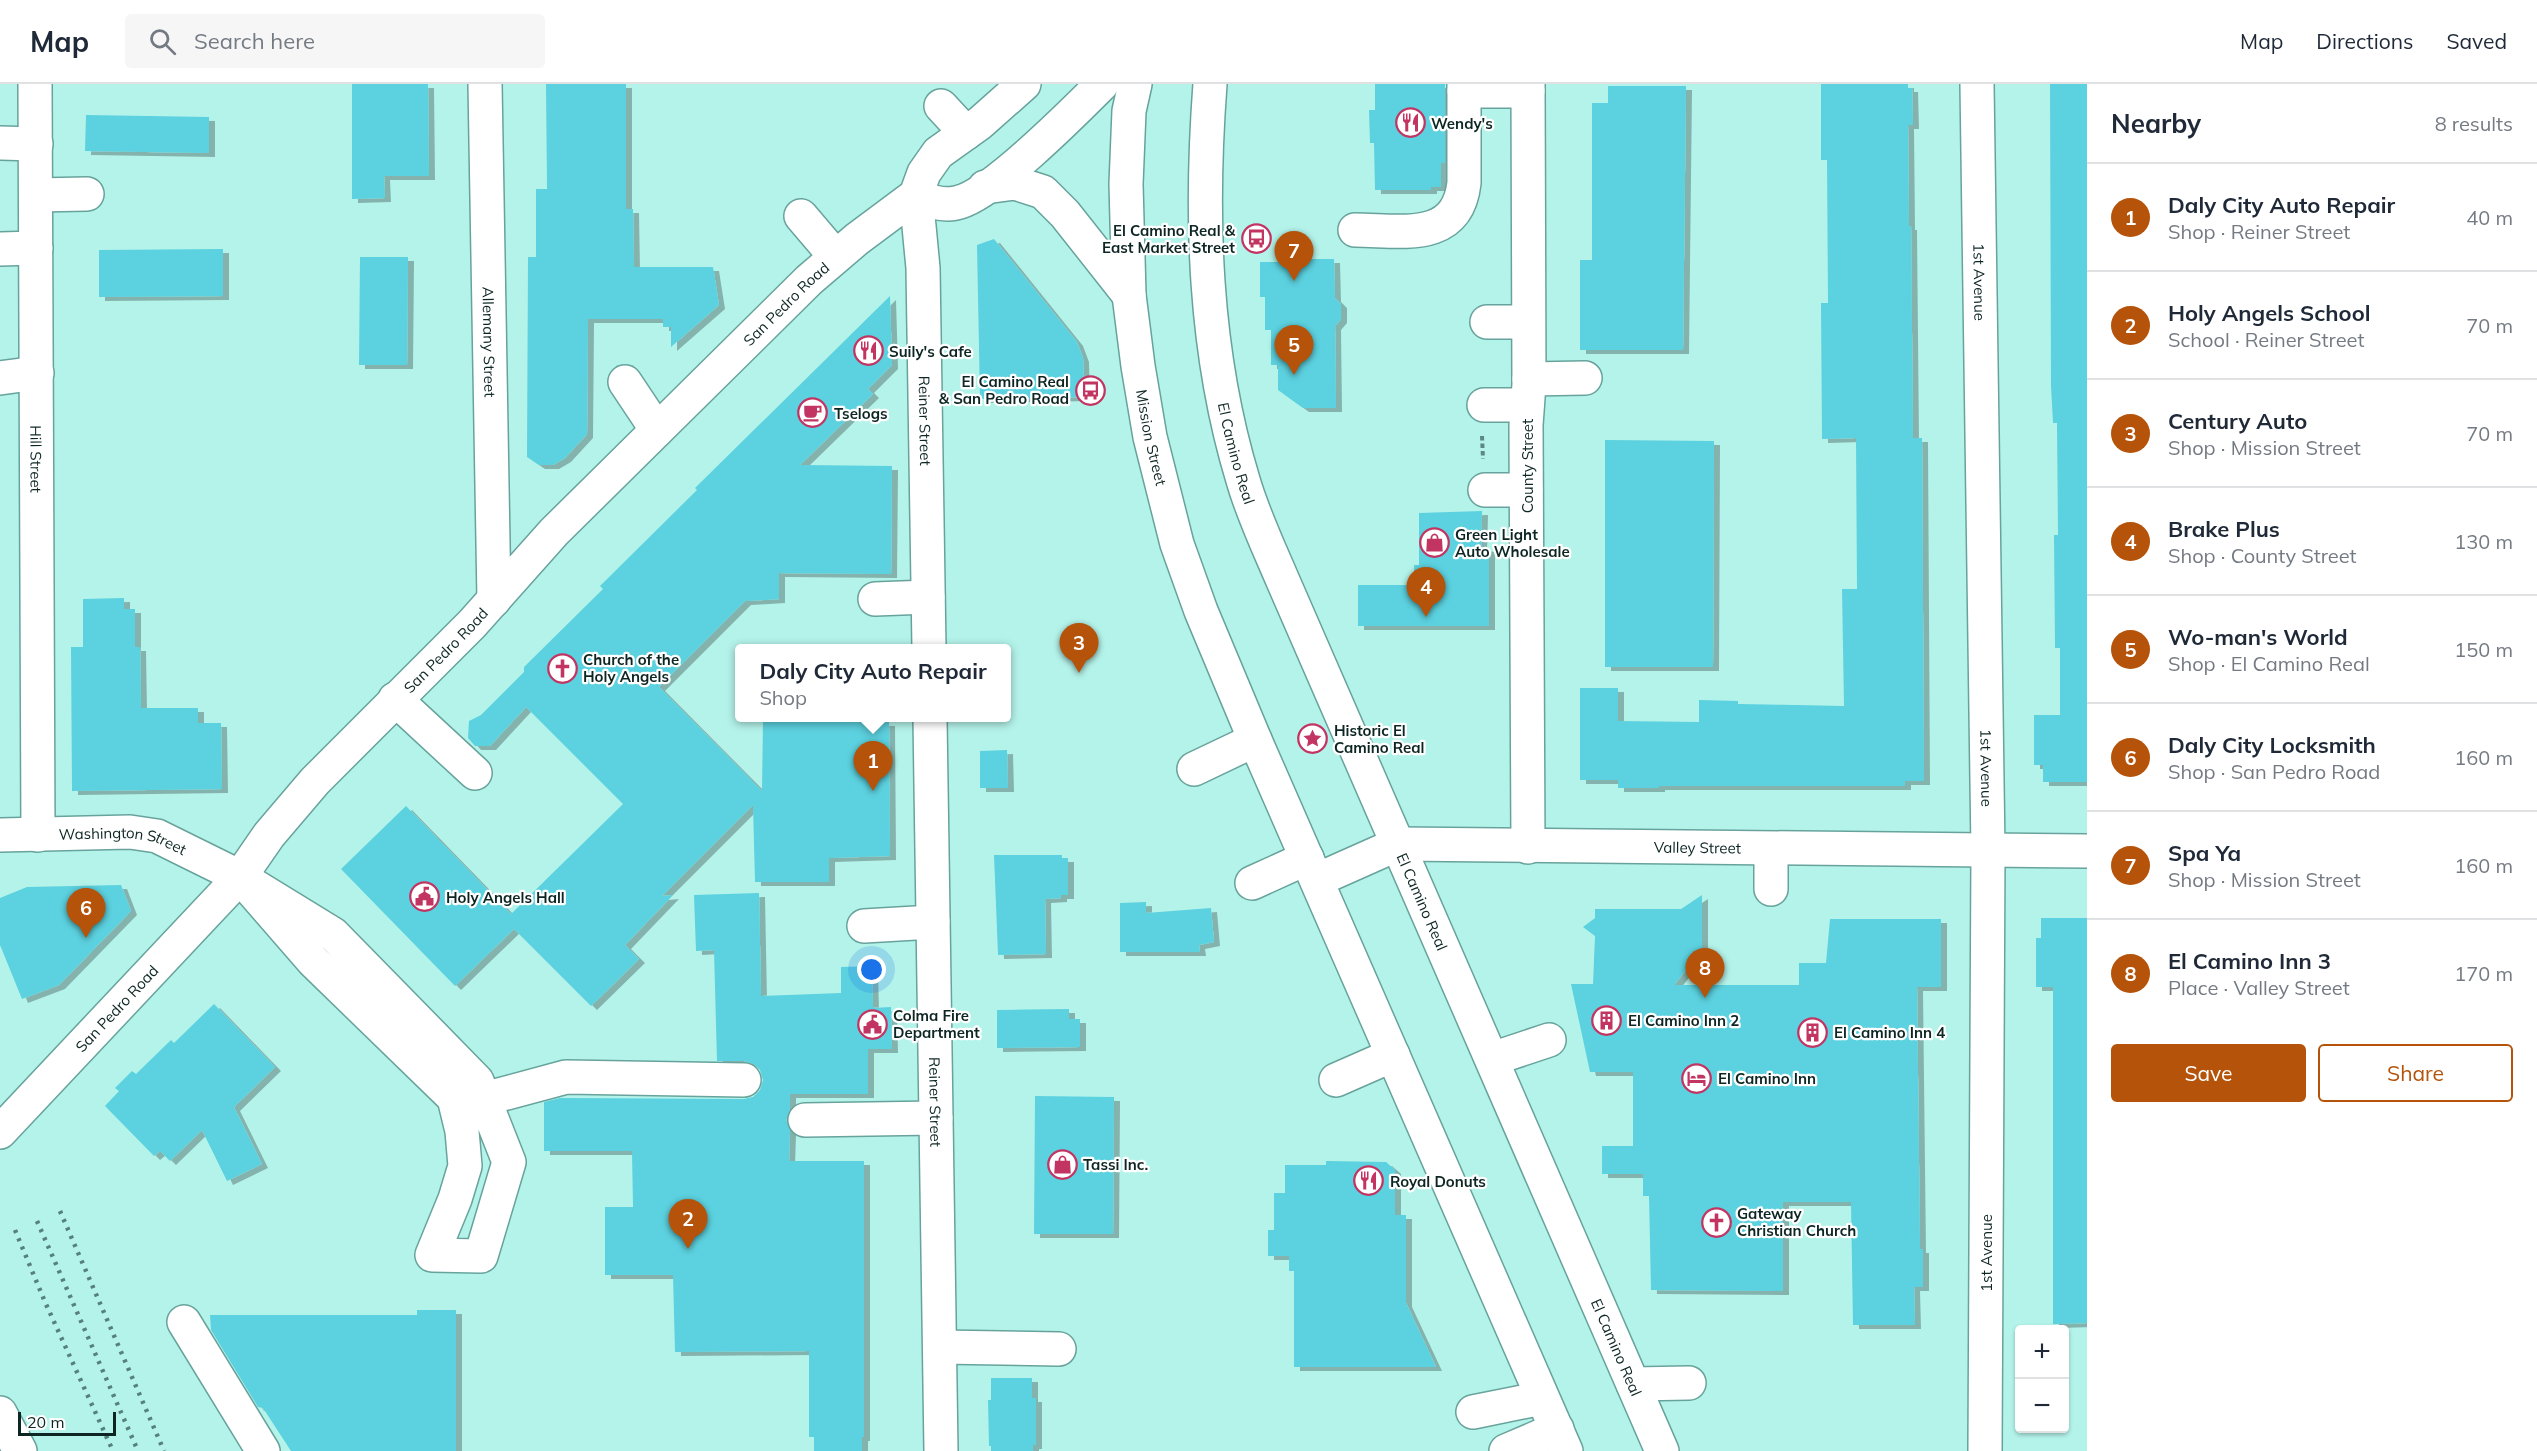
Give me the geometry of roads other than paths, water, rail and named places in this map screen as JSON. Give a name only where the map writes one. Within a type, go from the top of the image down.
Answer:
[{"type":"street","name":"Hill Street","points":[[36,84],[38,835]]},
{"type":"street","name":"Allemany Street","points":[[485,84],[494,600]]},
{"type":"street","points":[[1024,84],[966,133],[938,153],[918,184],[916,195],[942,204],[970,199],[1042,142],[1102,84]]},
{"type":"street","name":"Mission Street","points":[[1135,84],[1130,111],[1126,184],[1130,294],[1138,366],[1150,437],[1177,544],[1200,611],[1312,869]]},
{"type":"street","name":"El Camino Real","points":[[1210,84],[1205,160],[1204,236],[1214,341],[1226,415],[1243,482],[1274,560],[1662,1451]]},
{"type":"street","name":"1st Avenue","points":[[1977,84],[1988,851],[1985,1451]]},
{"type":"street","points":[[1355,230],[1431,229],[1445,223],[1456,212],[1462,198],[1464,88],[1528,88]]},
{"type":"street","name":"County Street","points":[[1528,88],[1526,490],[1528,847]]},
{"type":"street","points":[[942,106],[966,133]]},
{"type":"street","points":[[0,143],[36,144]]},
{"type":"street","points":[[985,187],[1015,183],[1043,192],[1065,214],[1130,294]]},
{"type":"street","points":[[36,195],[87,194]]},
{"type":"street","name":"San Pedro Road","points":[[0,1132],[240,877],[269,835],[315,781],[494,600],[554,532],[835,256],[916,195]]},
{"type":"street","name":"Reiner Street","points":[[916,195],[923,268],[929,644]]},
{"type":"street","points":[[801,216],[835,256]]},
{"type":"street","points":[[0,249],[36,248]]},
{"type":"street","points":[[1487,322],[1528,322]]},
{"type":"street","points":[[0,378],[37,373]]},
{"type":"street","points":[[1483,420],[1528,392],[1585,378]]},
{"type":"street","points":[[625,382],[657,430]]},
{"type":"street","points":[[1484,478],[1526,490]]},
{"type":"street","points":[[875,599],[928,597]]},
{"type":"street","points":[[395,699],[475,773]]},
{"type":"street","name":"Reiner Street","points":[[930,722],[941,1451]]},
{"type":"street","points":[[1194,769],[1255,740]]},
{"type":"street","name":"Washington Street","points":[[0,835],[130,832],[157,836],[240,877],[333,934],[477,1081],[509,1162],[482,1256],[432,1255],[455,1199],[465,1166],[462,1131],[454,1098],[313,961],[240,877]]},
{"type":"street","name":"Valley Street","points":[[1252,883],[1312,869],[1398,844],[2087,851]]},
{"type":"street","points":[[1771,849],[1771,889]]},
{"type":"street","points":[[1312,869],[1561,1440],[1509,1450]]},
{"type":"street","points":[[864,926],[933,922]]},
{"type":"street","points":[[1492,1059],[1549,1040]]},
{"type":"street","points":[[1336,1080],[1393,1055]]},
{"type":"street","points":[[484,1099],[566,1077],[744,1080]]},
{"type":"street","points":[[805,1120],[936,1118]]},
{"type":"street","points":[[184,1322],[263,1451]]},
{"type":"street","points":[[940,1347],[1059,1349]]},
{"type":"street","points":[[1633,1384],[1689,1383]]},
{"type":"street","points":[[1473,1412],[1542,1398]]},
{"type":"street","points":[[0,1413],[20,1451]]},
{"type":"railway","points":[[60,1211],[164,1451]]},
{"type":"railway","points":[[37,1221],[138,1451]]},
{"type":"railway","points":[[15,1230],[113,1451]]},
{"type":"place","name":"Wendy's","points":[[1410,123]]},
{"type":"place","name":"El Camino Real & East Market Street","points":[[1256,239]]},
{"type":"place","name":"Spa Ya","points":[[1294,281]]},
{"type":"place","name":"Suily's Cafe","points":[[868,351]]},
{"type":"place","name":"Wo-man's World","points":[[1294,375]]},
{"type":"place","name":"El Camino Real & San Pedro Road","points":[[1090,390]]},
{"type":"place","name":"Tselogs","points":[[813,413]]},
{"type":"place","name":"Green Light Auto Wholesale","points":[[1434,543]]},
{"type":"place","name":"Brake Plus","points":[[1426,617]]},
{"type":"place","name":"Church of the Holy Angels","points":[[562,668]]},
{"type":"place","name":"Century Auto","points":[[1079,673]]},
{"type":"place","name":"Historic El Camino Real","points":[[1313,739]]},
{"type":"place","name":"Daly City Auto Repair","points":[[873,791]]},
{"type":"place","name":"Holy Angels Hall","points":[[425,897]]},
{"type":"place","name":"Daly City Locksmith","points":[[86,938]]},
{"type":"place","name":"El Camino Inn 3","points":[[1705,998]]},
{"type":"place","name":"El Camino Inn 2","points":[[1607,1020]]},
{"type":"place","name":"Colma Fire Department","points":[[872,1024]]},
{"type":"place","name":"El Camino Inn 4","points":[[1813,1032]]},
{"type":"place","name":"El Camino Inn","points":[[1697,1078]]},
{"type":"place","name":"Tassi Inc.","points":[[1062,1164]]},
{"type":"place","name":"Royal Donuts","points":[[1369,1181]]},
{"type":"place","name":"Gateway Christian Church","points":[[1716,1222]]},
{"type":"place","name":"Holy Angels School","points":[[688,1249]]}]
